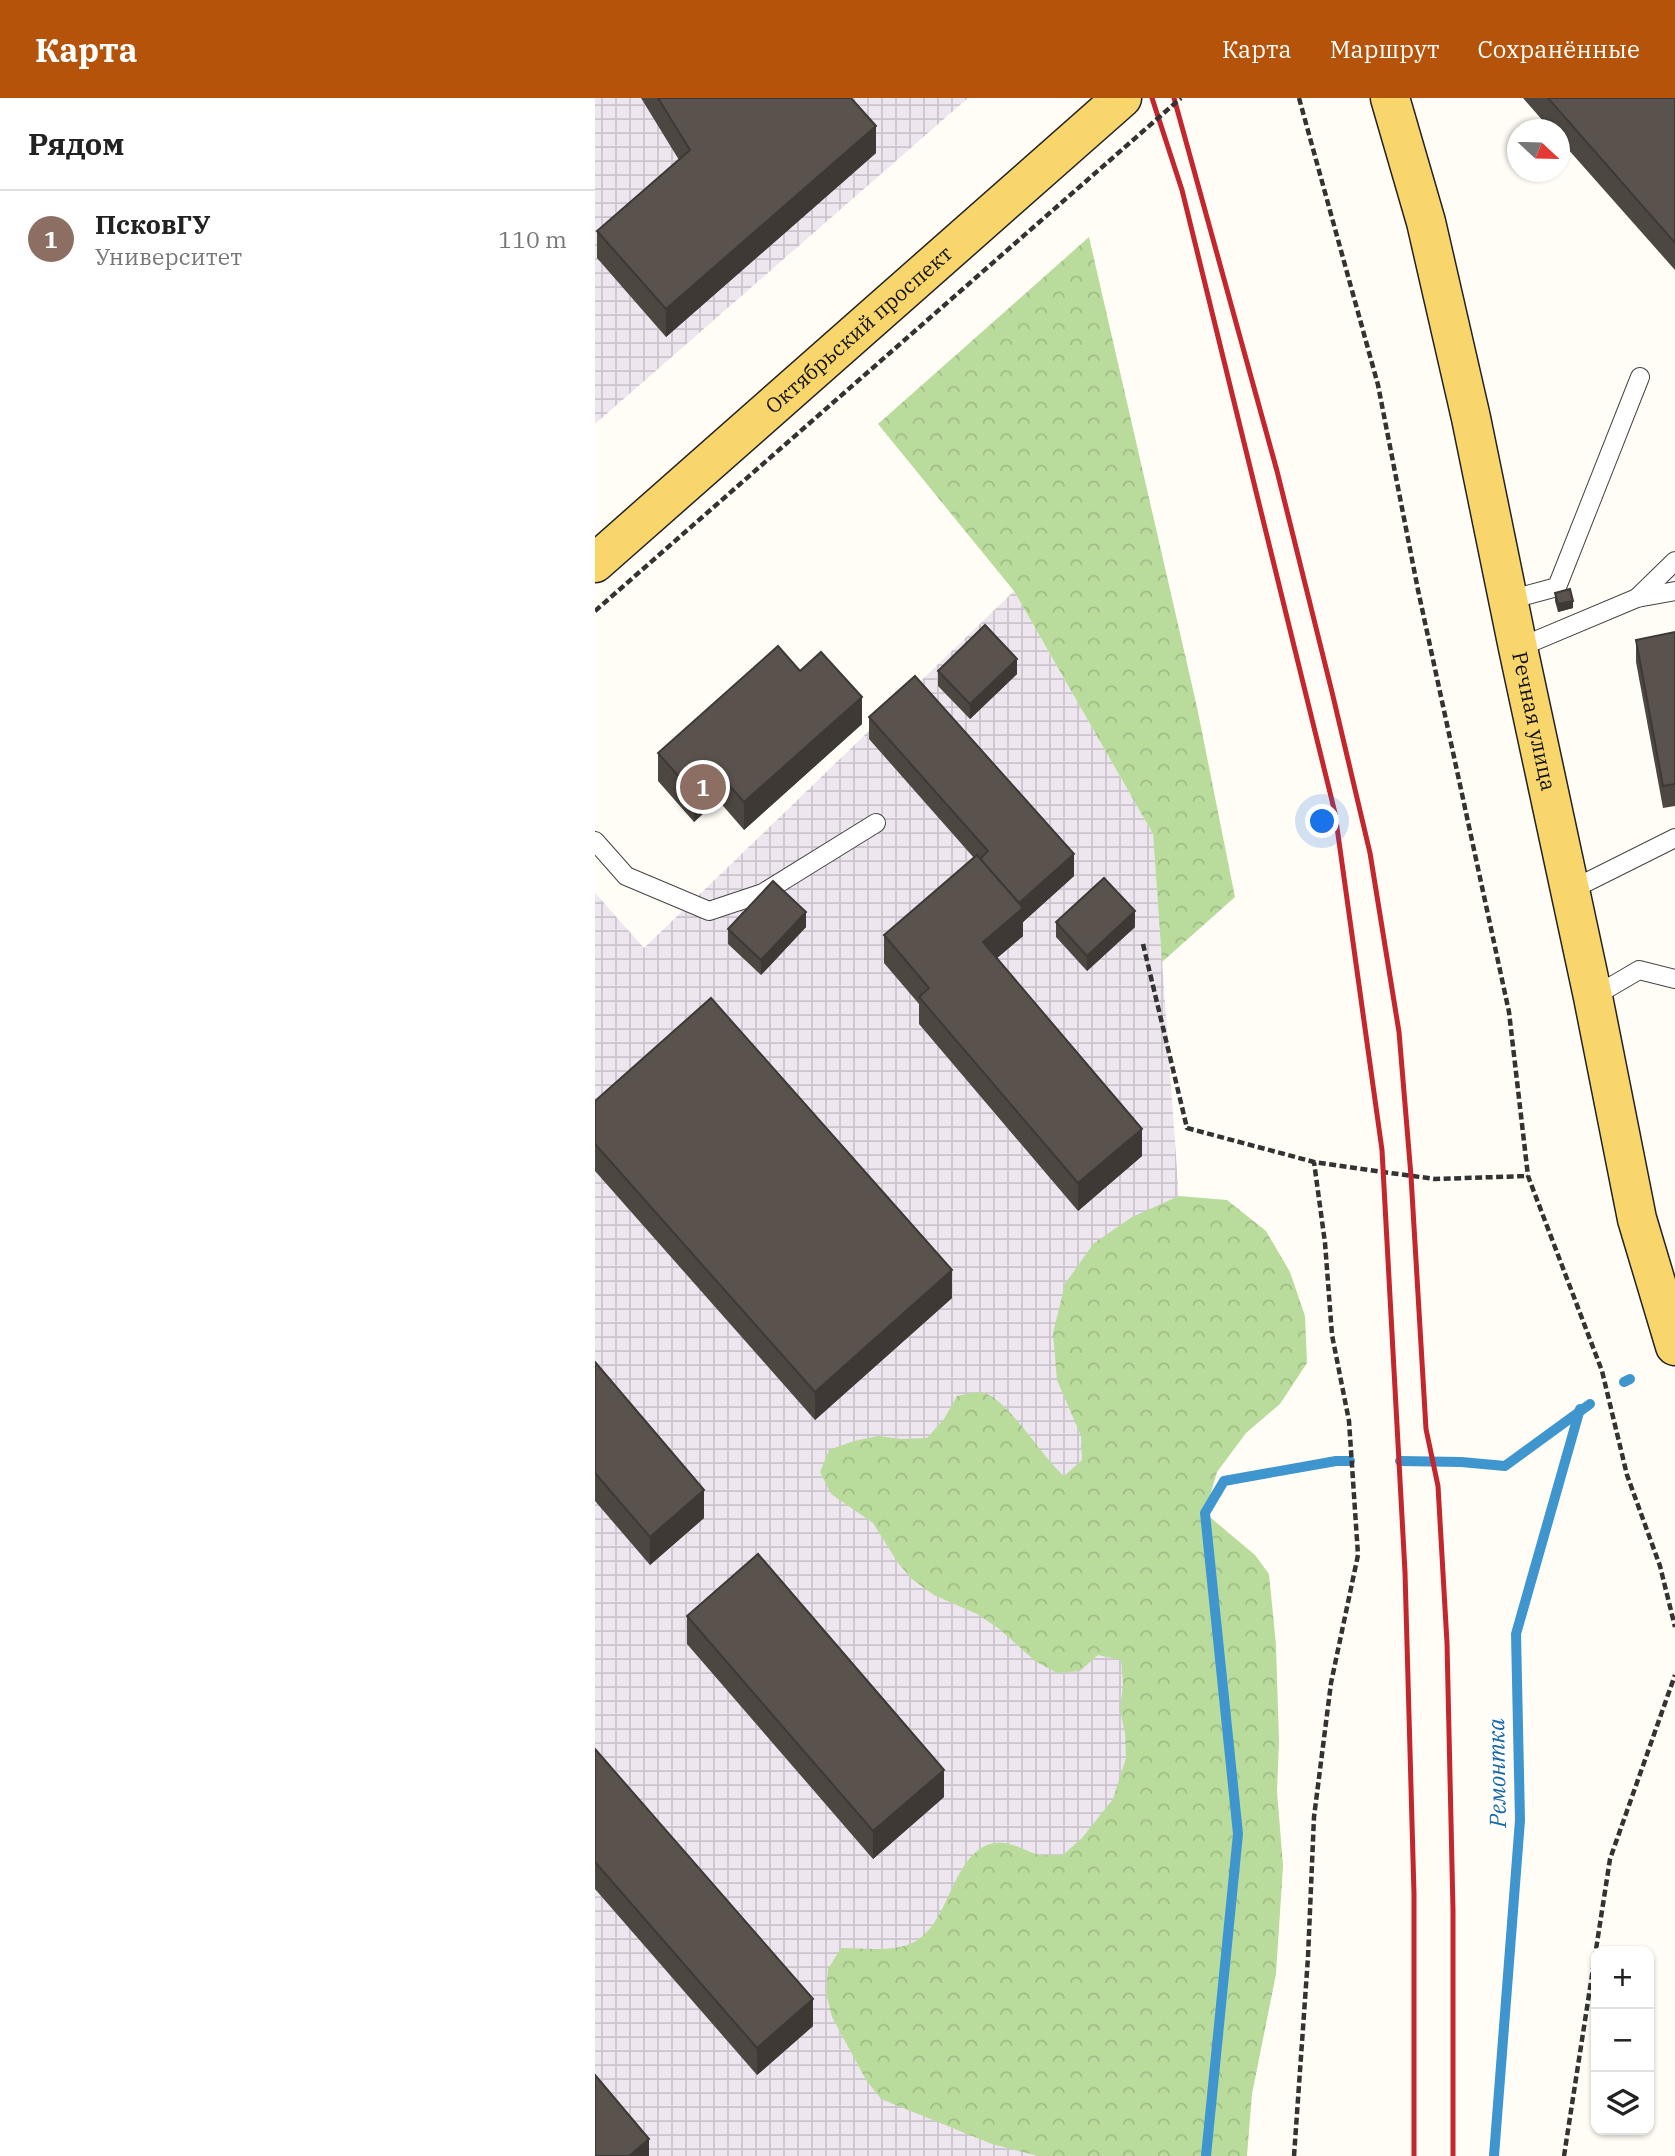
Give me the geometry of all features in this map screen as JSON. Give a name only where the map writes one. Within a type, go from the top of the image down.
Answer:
[{"type":"main road","name":"Октябрьский проспект","points":[[595,563],[1122,98]]},
{"type":"main road","name":"Речная улица","points":[[1390,98],[1426,222],[1471,418],[1637,1219],[1675,1346]]},
{"type":"lane","points":[[1509,600],[1557,587],[1640,377]]},
{"type":"lane","points":[[1637,598],[1675,561]]},
{"type":"lane","points":[[1518,648],[1637,598],[1675,592]]},
{"type":"lane","points":[[595,841],[626,876],[709,911],[763,893],[876,822]]},
{"type":"lane","points":[[1571,891],[1675,838]]},
{"type":"lane","points":[[1593,997],[1639,970],[1675,979]]},
{"type":"path","points":[[595,611],[1181,98]]},
{"type":"path","points":[[1299,98],[1378,385],[1418,590],[1509,1013],[1528,1176],[1602,1371],[1627,1475],[1660,1566],[1675,1627]]},
{"type":"path","points":[[1143,944],[1187,1128],[1314,1162],[1435,1179],[1528,1176]]},
{"type":"path","points":[[1294,2156],[1308,1957],[1314,1817],[1331,1683],[1358,1555],[1349,1421],[1332,1335],[1325,1242],[1314,1162]]},
{"type":"path","points":[[1564,2156],[1610,1859],[1675,1675]]},
{"type":"shaded area","points":[[595,98],[968,98],[595,424]]},
{"type":"shaded area","points":[[1014,591],[1153,834],[1222,1800],[1156,2156],[595,2156],[595,893],[644,948]]},
{"type":"green space","points":[[1089,237],[1197,707],[1235,897],[1162,962],[1153,834],[1014,591],[878,424]]},
{"type":"green space","points":[[1179,1196],[1227,1200],[1266,1231],[1290,1272],[1305,1316],[1307,1363],[1280,1404],[1246,1433],[1217,1472],[1205,1513],[1255,1555],[1269,1574],[1276,1645],[1279,1742],[1277,1791],[1283,1866],[1276,1974],[1252,2094],[1247,2156],[1038,2156],[992,2144],[881,2099],[866,2080],[832,2017],[826,1993],[828,1969],[841,1948],[889,1948],[916,1941],[937,1919],[967,1861],[990,1844],[1009,1844],[1039,1855],[1063,1855],[1082,1838],[1113,1799],[1126,1758],[1120,1710],[1123,1684],[1121,1660],[1098,1655],[1080,1671],[1057,1673],[1035,1661],[998,1628],[977,1614],[934,1595],[913,1580],[898,1563],[873,1523],[831,1494],[820,1472],[829,1450],[854,1441],[878,1436],[927,1438],[944,1419],[957,1396],[979,1392],[989,1395],[1012,1414],[1064,1476],[1082,1460],[1081,1436],[1057,1380],[1053,1333],[1065,1284],[1093,1244],[1132,1217]]},
{"type":"building","points":[[658,98],[851,98],[876,126],[666,309],[597,231],[690,150]]},
{"type":"building","points":[[1548,98],[1675,98],[1675,243],[1570,123],[1570,119],[1566,119]]},
{"type":"building","points":[[1570,589],[1573,601],[1558,604],[1555,593]]},
{"type":"building","points":[[985,625],[1017,659],[970,704],[938,671]]},
{"type":"building","points":[[1675,632],[1675,784],[1663,786],[1636,640]]},
{"type":"building","points":[[778,646],[800,671],[821,652],[862,697],[744,802],[718,773],[694,794],[658,753]]},
{"type":"building","points":[[915,676],[1074,854],[1019,903],[980,859],[988,851],[869,717]]},
{"type":"building","points":[[977,855],[1023,908],[983,942],[1142,1129],[1078,1183],[919,997],[929,988],[884,935]]},
{"type":"building","points":[[1104,878],[1135,911],[1087,956],[1056,922]]},
{"type":"building","points":[[773,881],[806,912],[761,960],[728,929]]},
{"type":"building","points":[[711,998],[952,1270],[815,1392],[595,1144],[595,1101]]},
{"type":"building","points":[[595,1362],[704,1490],[650,1537],[595,1473]]},
{"type":"building","points":[[758,1554],[944,1770],[873,1831],[687,1616]]},
{"type":"building","points":[[595,1749],[813,1999],[757,2048],[595,1862]]},
{"type":"building","points":[[595,2075],[649,2139],[629,2156],[595,2156]]},
{"type":"waterway","name":"Ремонтка","points":[[1624,1382],[1630,1379]]},
{"type":"waterway","points":[[1400,1461],[1505,1466],[1590,1404]]},
{"type":"waterway","name":"Ремонтка","points":[[1494,2156],[1520,1820],[1516,1634],[1580,1409]]},
{"type":"waterway","points":[[1206,2156],[1238,1834],[1205,1513],[1224,1481],[1336,1461],[1350,1461]]},
{"type":"railway","points":[[1152,98],[1182,190],[1335,813],[1382,1150],[1405,1572],[1414,1894],[1414,2156]]},
{"type":"railway","points":[[1174,98],[1277,471],[1332,692],[1370,853],[1399,1032],[1411,1176],[1426,1429],[1438,1486],[1447,1643],[1453,1910],[1453,2156]]},
{"type":"place","name":"ПсковГУ","points":[[703,787]]}]
